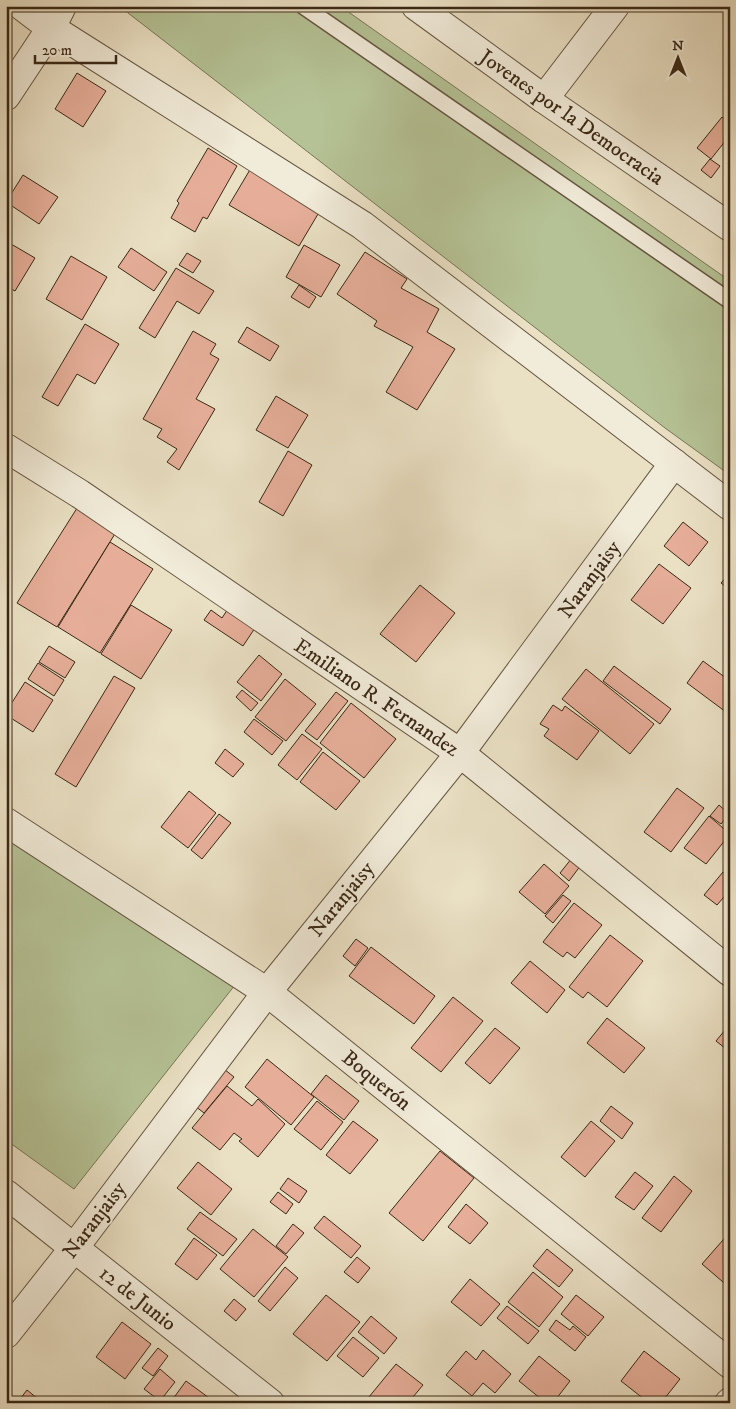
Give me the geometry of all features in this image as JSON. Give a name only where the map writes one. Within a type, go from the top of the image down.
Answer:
[{"type":"street","points":[[22,6],[57,17],[362,225],[730,506]]},
{"type":"street","name":"Jovenes por la Democracia","points":[[416,6],[544,99],[730,227]]},
{"type":"street","points":[[544,99],[614,6]]},
{"type":"street","points":[[6,96],[57,17]]},
{"type":"street","name":"Emiliano R. Fernandez","points":[[6,448],[80,494],[460,753],[730,972]]},
{"type":"street","name":"Naranjaisy","points":[[6,1334],[74,1248],[267,992],[460,753],[674,463]]},
{"type":"street","name":"Boquerón","points":[[6,822],[267,992],[730,1364]]},
{"type":"street","name":"12 de Junio","points":[[6,1194],[270,1403]]},
{"type":"lane","points":[[303,6],[730,300]]},
{"type":"green space","points":[[119,6],[340,6],[730,281],[730,475],[665,428]]},
{"type":"green space","points":[[6,839],[235,985],[74,1189],[6,1140]]},
{"type":"building","points":[[77,73],[106,91],[83,127],[55,109]]},
{"type":"building","points":[[722,117],[730,123],[730,135],[711,159],[697,148]]},
{"type":"building","points":[[208,148],[237,166],[207,219],[203,217],[195,232],[171,218],[179,203],[177,201]]},
{"type":"building","points":[[710,159],[720,166],[711,178],[701,170]]},
{"type":"building","points":[[251,168],[321,209],[299,246],[229,205]]},
{"type":"building","points":[[23,175],[58,197],[39,224],[6,202]]},
{"type":"building","points":[[6,241],[35,258],[15,291],[6,286]]},
{"type":"building","points":[[304,245],[340,265],[321,297],[286,277]]},
{"type":"building","points":[[131,248],[167,272],[154,291],[118,267]]},
{"type":"building","points":[[365,252],[407,279],[401,288],[439,309],[427,332],[455,349],[417,410],[386,392],[413,347],[374,326],[377,321],[337,294]]},
{"type":"building","points":[[187,253],[201,261],[193,273],[179,265]]},
{"type":"building","points":[[71,256],[107,277],[82,320],[46,299]]},
{"type":"building","points":[[176,268],[214,291],[199,314],[177,301],[155,338],[139,328]]},
{"type":"building","points":[[299,285],[316,297],[309,308],[291,297]]},
{"type":"building","points":[[85,324],[119,344],[95,384],[77,374],[58,406],[42,397]]},
{"type":"building","points":[[247,327],[279,346],[270,361],[238,342]]},
{"type":"building","points":[[193,331],[216,344],[210,354],[219,359],[196,399],[215,409],[179,470],[167,462],[177,449],[157,437],[162,429],[143,419]]},
{"type":"building","points":[[276,396],[308,415],[288,448],[256,430]]},
{"type":"building","points":[[288,451],[312,465],[283,516],[259,502]]},
{"type":"building","points":[[79,505],[118,529],[57,627],[17,603]]},
{"type":"building","points":[[683,522],[708,542],[689,566],[664,546]]},
{"type":"building","points":[[110,542],[153,569],[100,653],[58,627]]},
{"type":"building","points":[[659,564],[691,588],[663,624],[631,600]]},
{"type":"building","points":[[730,573],[730,590],[721,583]]},
{"type":"building","points":[[420,585],[455,613],[416,662],[380,634]]},
{"type":"building","points":[[233,601],[261,619],[243,646],[204,620],[211,610],[222,618]]},
{"type":"building","points":[[131,605],[172,630],[141,679],[101,654]]},
{"type":"building","points":[[49,646],[75,662],[65,678],[39,662]]},
{"type":"building","points":[[259,655],[282,674],[261,701],[237,682]]},
{"type":"building","points":[[703,661],[730,681],[730,715],[687,683]]},
{"type":"building","points":[[38,663],[64,680],[54,696],[28,679]]},
{"type":"building","points":[[614,666],[671,709],[660,724],[603,681]]},
{"type":"building","points":[[586,669],[654,724],[630,754],[562,699]]},
{"type":"building","points":[[114,676],[135,688],[76,787],[55,774]]},
{"type":"building","points":[[285,679],[316,704],[286,741],[255,717]]},
{"type":"building","points":[[25,682],[53,700],[33,732],[6,715]]},
{"type":"building","points":[[242,690],[258,703],[251,711],[236,697]]},
{"type":"building","points":[[336,692],[348,701],[317,740],[305,731]]},
{"type":"building","points":[[351,703],[396,739],[364,778],[320,743]]},
{"type":"building","points":[[553,705],[562,711],[565,706],[599,731],[577,760],[544,736],[549,729],[540,724]]},
{"type":"building","points":[[254,719],[283,741],[272,755],[244,732]]},
{"type":"building","points":[[302,734],[322,749],[297,780],[278,765]]},
{"type":"building","points":[[225,749],[244,764],[233,777],[215,763]]},
{"type":"building","points":[[323,752],[360,781],[336,810],[300,782]]},
{"type":"building","points":[[677,788],[704,808],[671,852],[644,832]]},
{"type":"building","points":[[189,791],[216,813],[188,848],[161,827]]},
{"type":"building","points":[[719,805],[729,814],[721,824],[710,816]]},
{"type":"building","points":[[219,814],[231,823],[202,859],[191,850]]},
{"type":"building","points":[[709,816],[730,834],[706,864],[684,848]]},
{"type":"building","points":[[572,858],[581,865],[569,881],[560,873]]},
{"type":"building","points":[[544,864],[569,886],[545,914],[519,892]]},
{"type":"building","points":[[723,872],[730,877],[730,890],[717,905],[704,895]]},
{"type":"building","points":[[563,895],[571,901],[553,923],[545,916]]},
{"type":"building","points":[[574,903],[602,925],[575,958],[567,952],[563,957],[543,942]]},
{"type":"building","points":[[610,935],[643,961],[607,1007],[588,992],[583,998],[569,987]]},
{"type":"building","points":[[356,939],[368,948],[355,966],[343,956]]},
{"type":"building","points":[[371,947],[435,996],[414,1024],[349,976]]},
{"type":"building","points":[[530,961],[565,990],[547,1013],[511,983]]},
{"type":"building","points":[[453,997],[483,1021],[441,1072],[411,1048]]},
{"type":"building","points":[[607,1018],[645,1048],[624,1073],[587,1043]]},
{"type":"building","points":[[730,1024],[730,1052],[716,1041]]},
{"type":"building","points":[[495,1028],[520,1048],[490,1084],[465,1063]]},
{"type":"building","points":[[267,1059],[314,1097],[291,1125],[245,1087]]},
{"type":"building","points":[[224,1069],[234,1077],[204,1113],[195,1106]]},
{"type":"building","points":[[326,1075],[359,1101],[344,1120],[311,1094]]},
{"type":"building","points":[[227,1086],[252,1106],[258,1099],[285,1124],[258,1157],[239,1141],[242,1139],[234,1133],[220,1150],[192,1128]]},
{"type":"building","points":[[317,1101],[343,1122],[321,1150],[294,1129]]},
{"type":"building","points":[[611,1106],[633,1123],[622,1139],[600,1121]]},
{"type":"building","points":[[353,1121],[378,1140],[350,1174],[326,1155]]},
{"type":"building","points":[[591,1121],[615,1141],[585,1177],[561,1157]]},
{"type":"building","points":[[440,1151],[474,1178],[423,1241],[389,1213]]},
{"type":"building","points":[[198,1162],[232,1189],[211,1215],[177,1188]]},
{"type":"building","points":[[635,1172],[653,1186],[634,1210],[615,1197]]},
{"type":"building","points":[[674,1176],[692,1191],[661,1232],[642,1218]]},
{"type":"building","points":[[288,1178],[307,1191],[299,1203],[280,1189]]},
{"type":"building","points":[[278,1192],[293,1204],[286,1214],[270,1202]]},
{"type":"building","points":[[466,1204],[488,1223],[470,1244],[448,1227]]},
{"type":"building","points":[[200,1212],[237,1239],[223,1256],[187,1229]]},
{"type":"building","points":[[324,1216],[361,1246],[351,1258],[314,1228]]},
{"type":"building","points":[[293,1224],[304,1233],[286,1254],[276,1246]]},
{"type":"building","points":[[253,1229],[288,1257],[254,1297],[220,1269]]},
{"type":"building","points":[[730,1232],[730,1288],[702,1264]]},
{"type":"building","points":[[194,1238],[217,1255],[197,1280],[175,1264]]},
{"type":"building","points":[[547,1249],[573,1270],[559,1287],[533,1266]]},
{"type":"building","points":[[357,1257],[370,1268],[358,1283],[344,1272]]},
{"type":"building","points":[[285,1267],[298,1278],[270,1311],[258,1301]]},
{"type":"building","points":[[533,1272],[563,1297],[539,1327],[508,1302]]},
{"type":"building","points":[[470,1279],[500,1304],[481,1326],[451,1302]]},
{"type":"building","points":[[326,1295],[360,1322],[327,1361],[293,1334]]},
{"type":"building","points":[[576,1295],[604,1317],[588,1336],[561,1314]]},
{"type":"building","points":[[234,1299],[246,1309],[236,1321],[224,1311]]},
{"type":"building","points":[[507,1306],[539,1331],[528,1344],[497,1318]]},
{"type":"building","points":[[371,1316],[397,1338],[384,1354],[358,1332]]},
{"type":"building","points":[[556,1320],[570,1330],[573,1326],[586,1337],[575,1351],[549,1330]]},
{"type":"building","points":[[122,1322],[151,1344],[125,1379],[96,1357]]},
{"type":"building","points":[[353,1337],[379,1358],[363,1377],[337,1356]]},
{"type":"building","points":[[158,1348],[168,1356],[153,1376],[142,1368]]},
{"type":"building","points":[[483,1350],[511,1374],[495,1393],[483,1383],[472,1396],[446,1375],[466,1351],[476,1360]]},
{"type":"building","points":[[644,1351],[680,1379],[661,1403],[649,1403],[621,1381]]},
{"type":"building","points":[[539,1356],[570,1381],[553,1403],[546,1403],[519,1381]]},
{"type":"building","points":[[396,1364],[423,1385],[408,1403],[364,1403]]},
{"type":"building","points":[[160,1369],[175,1382],[160,1401],[144,1389]]},
{"type":"building","points":[[186,1381],[216,1403],[170,1403]]},
{"type":"building","points":[[27,1390],[43,1403],[17,1403]]}]
